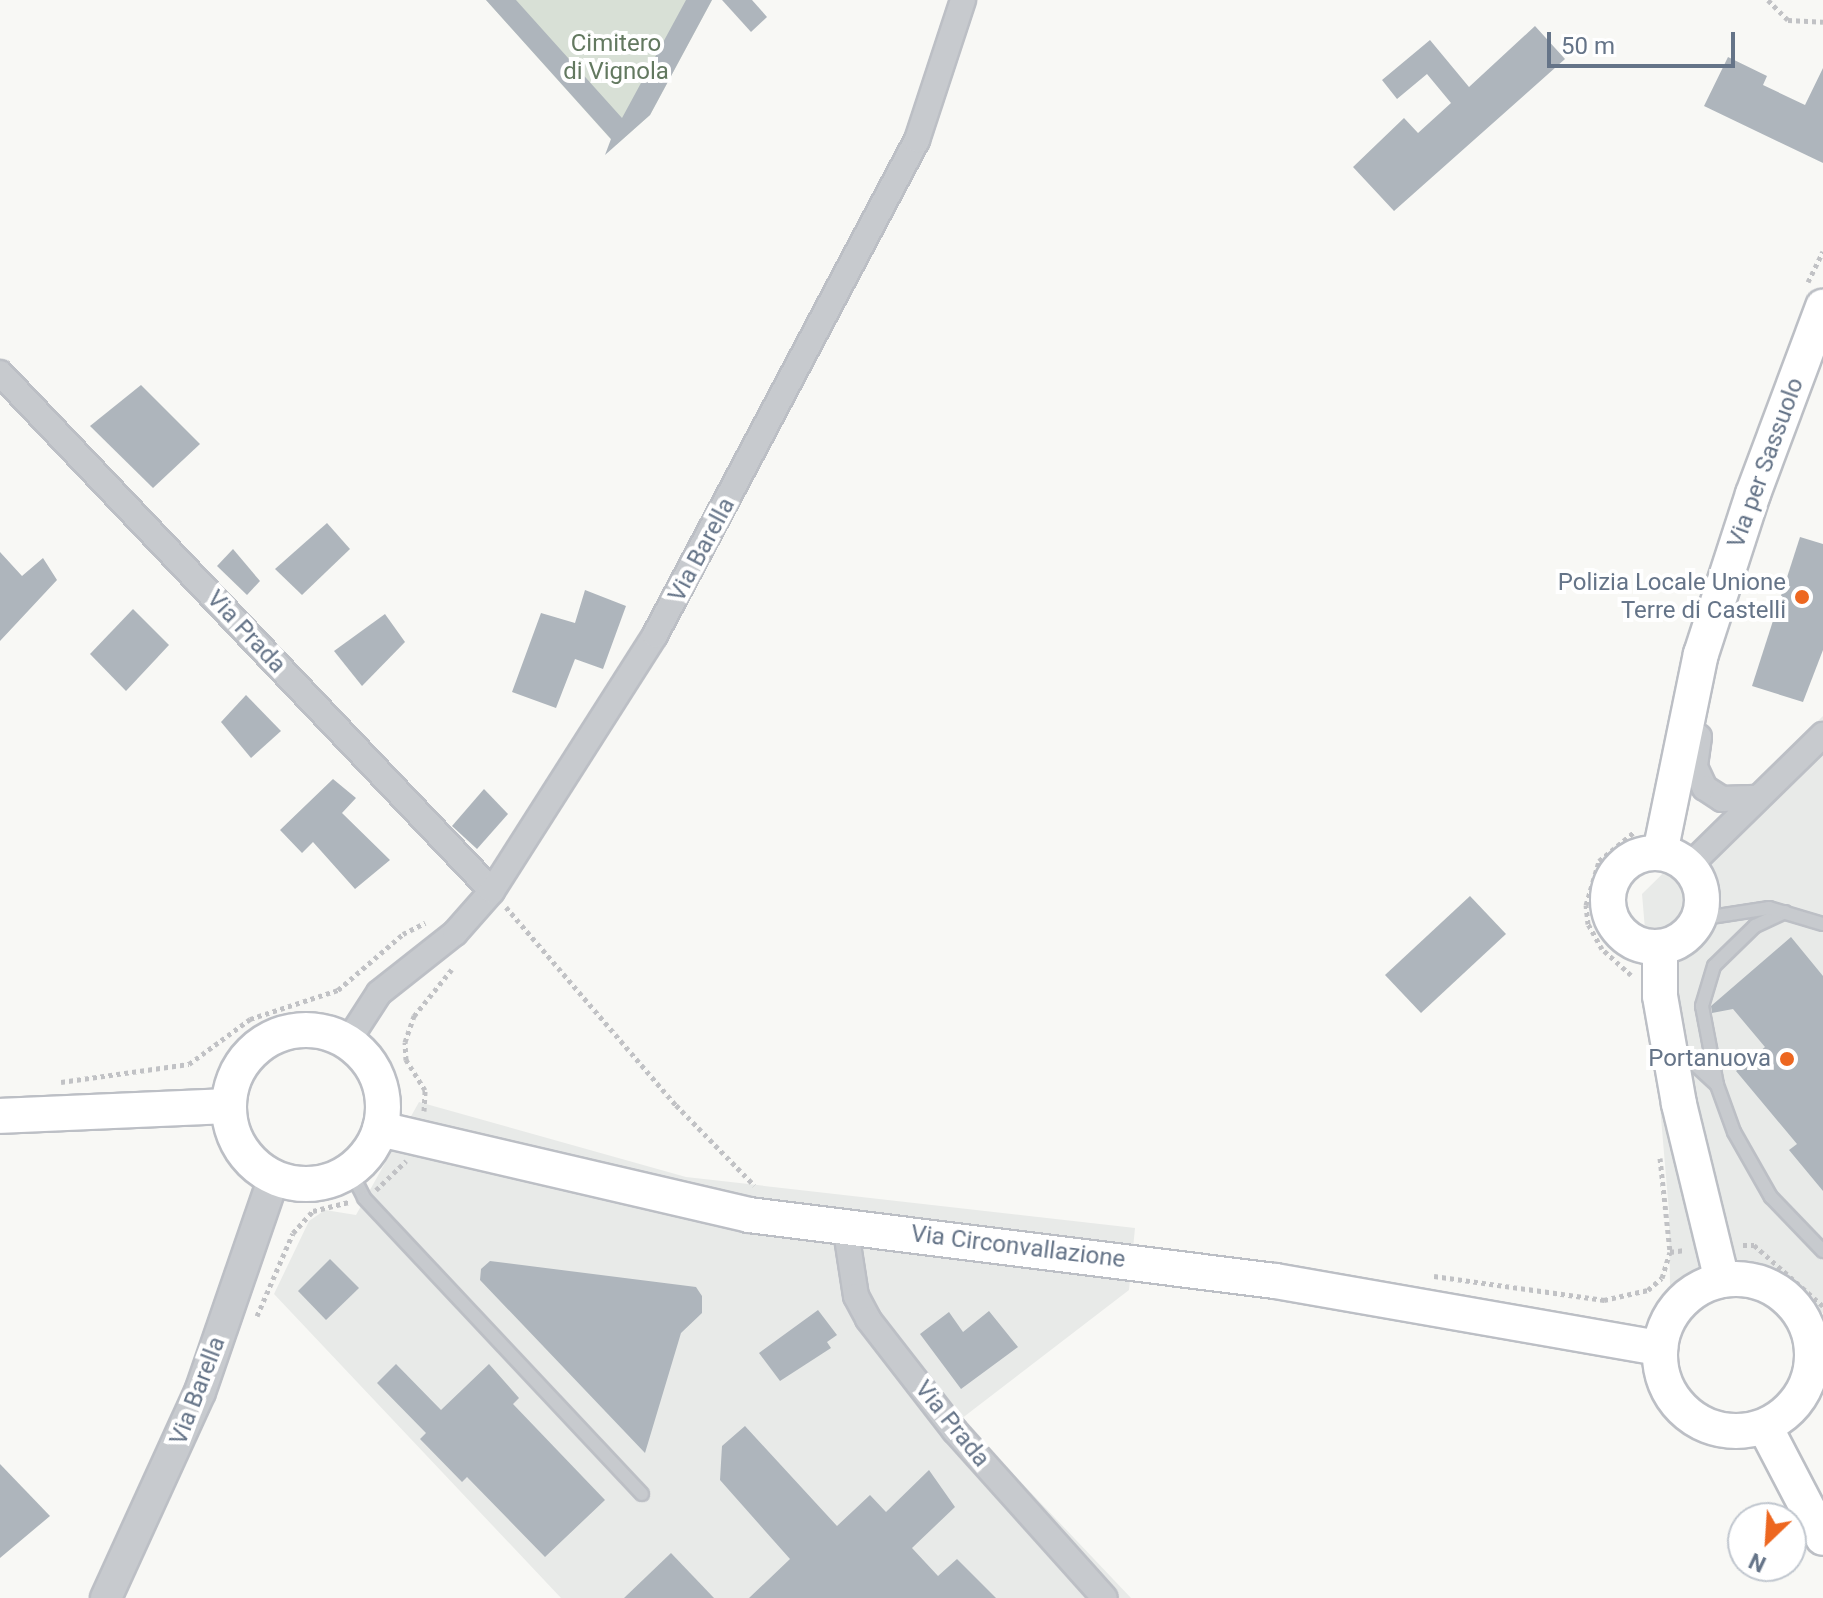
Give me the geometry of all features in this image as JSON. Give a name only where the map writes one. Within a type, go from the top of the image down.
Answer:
[{"type":"main road","name":"Via per Sassuolo","points":[[1674,860],[1701,654],[1753,494],[1823,307]]},
{"type":"main road","points":[[1674,860],[1701,891],[1698,919],[1683,938],[1660,947],[1623,935],[1608,900],[1623,865],[1674,860]]},
{"type":"main road","points":[[1660,947],[1667,1040],[1722,1280]]},
{"type":"main road","points":[[327,1032],[348,1041],[375,1071],[384,1110],[380,1129],[369,1152],[350,1170],[313,1184],[274,1177],[246,1156],[231,1124],[229,1106],[243,1062],[280,1033],[327,1032]]},
{"type":"main road","points":[[0,1116],[229,1106]]},
{"type":"main road","name":"Via Circonvallazione","points":[[380,1129],[700,1206],[1275,1281],[1660,1348]]},
{"type":"main road","points":[[1722,1280],[1766,1284],[1785,1296],[1810,1333],[1818,1355],[1804,1390],[1794,1405],[1765,1427],[1720,1430],[1690,1416],[1668,1391],[1660,1348],[1664,1329],[1686,1296],[1722,1280]]},
{"type":"main road","points":[[1765,1427],[1823,1538]]},
{"type":"street","name":"Via Barella","points":[[348,1041],[379,993],[455,933],[492,891],[655,635],[917,140],[963,0]]},
{"type":"street","name":"Via Prada","points":[[0,373],[492,891]]},
{"type":"street","points":[[1701,654],[1712,686],[1696,747],[1699,778],[1722,799],[1757,798]]},
{"type":"street","points":[[1674,860],[1757,798],[1823,735]]},
{"type":"street","name":"Via Barella","points":[[106,1598],[200,1392],[274,1177]]},
{"type":"street","name":"Via Prada","points":[[845,1225],[856,1296],[868,1319],[955,1431],[1105,1598]]},
{"type":"lane","points":[[1698,919],[1731,911],[1785,912],[1823,924]]},
{"type":"lane","points":[[1785,912],[1755,926],[1707,976],[1702,1006],[1717,1085],[1765,1187],[1823,1251]]},
{"type":"lane","points":[[1667,1040],[1717,1085]]},
{"type":"lane","points":[[350,1170],[364,1198],[642,1494]]},
{"type":"path","points":[[1768,0],[1788,20],[1823,22]]},
{"type":"path","points":[[492,891],[676,1105],[753,1185],[768,1187]]},
{"type":"path","points":[[45,1084],[189,1064],[250,1019],[338,990],[403,934],[428,921]]},
{"type":"path","points":[[1424,1275],[1590,1299],[1620,1298],[1656,1285],[1670,1252],[1712,1245],[1754,1245],[1823,1306]]},
{"type":"shaded area","points":[[1823,716],[1823,1313],[1670,1285],[1669,1212],[1642,894]]},
{"type":"shaded area","points":[[419,1102],[686,1177],[1135,1228],[1129,1290],[961,1419],[1131,1598],[561,1598],[274,1294],[309,1221],[325,1210],[356,1215]]},
{"type":"green space","name":"Cimitero di Vignola","points":[[486,0],[712,0],[650,115],[616,145]]},
{"type":"building","points":[[486,0],[516,0],[622,118],[686,0],[712,0],[650,115],[605,155],[611,139]]},
{"type":"building","name":"Cimitero di Vignola","points":[[722,0],[752,0],[767,17],[751,32]]},
{"type":"building","points":[[1535,26],[1565,59],[1394,211],[1353,167],[1404,118],[1418,133],[1451,103],[1427,74],[1397,99],[1382,80],[1430,40],[1469,87]]},
{"type":"building","points":[[1728,57],[1767,76],[1763,85],[1805,105],[1823,68],[1823,163],[1704,106]]},
{"type":"building","points":[[141,385],[200,444],[153,488],[90,426]]},
{"type":"building","points":[[327,523],[350,549],[302,595],[275,569]]},
{"type":"building","name":"Polizia Locale Unione Terre di Castelli","points":[[1800,537],[1823,544],[1823,650],[1803,702],[1752,686]]},
{"type":"building","points":[[233,549],[260,581],[247,595],[217,566]]},
{"type":"building","points":[[0,552],[22,576],[43,558],[57,580],[0,641]]},
{"type":"building","points":[[585,590],[626,606],[603,669],[575,659],[556,708],[512,692],[541,613],[575,623]]},
{"type":"building","points":[[133,609],[169,645],[126,691],[90,654]]},
{"type":"building","points":[[385,614],[405,642],[362,686],[334,651]]},
{"type":"building","points":[[246,695],[281,731],[251,758],[221,722]]},
{"type":"building","points":[[333,779],[356,798],[342,813],[390,860],[355,889],[313,842],[302,853],[280,830]]},
{"type":"building","points":[[484,789],[508,814],[477,849],[452,826]]},
{"type":"building","points":[[1470,896],[1506,934],[1421,1013],[1385,975]]},
{"type":"building","name":"Portanuova","points":[[1791,937],[1823,976],[1823,1191],[1789,1150],[1797,1144],[1736,1071],[1765,1047],[1733,1009],[1712,1013],[1711,1006]]},
{"type":"building","points":[[330,1259],[359,1288],[326,1320],[298,1291]]},
{"type":"building","points":[[490,1261],[696,1287],[702,1296],[702,1313],[681,1333],[645,1453],[480,1280],[481,1269]]},
{"type":"building","points":[[818,1310],[837,1335],[827,1342],[831,1348],[780,1381],[759,1353]]},
{"type":"building","points":[[989,1311],[1018,1347],[961,1389],[920,1334],[949,1312],[963,1332]]},
{"type":"building","points":[[396,1364],[441,1410],[489,1364],[519,1398],[513,1404],[605,1500],[545,1557],[467,1477],[462,1482],[420,1439],[426,1433],[377,1383]]},
{"type":"building","points":[[745,1426],[837,1526],[870,1495],[886,1512],[929,1470],[955,1507],[912,1548],[938,1576],[957,1559],[996,1598],[749,1598],[790,1559],[720,1480],[722,1446]]},
{"type":"building","points":[[0,1464],[50,1516],[0,1558]]},
{"type":"building","points":[[671,1553],[714,1598],[624,1598]]},
{"type":"place","name":"Polizia Locale Unione Terre di Castelli","points":[[1802,597]]},
{"type":"place","name":"Portanuova","points":[[1787,1059]]}]
